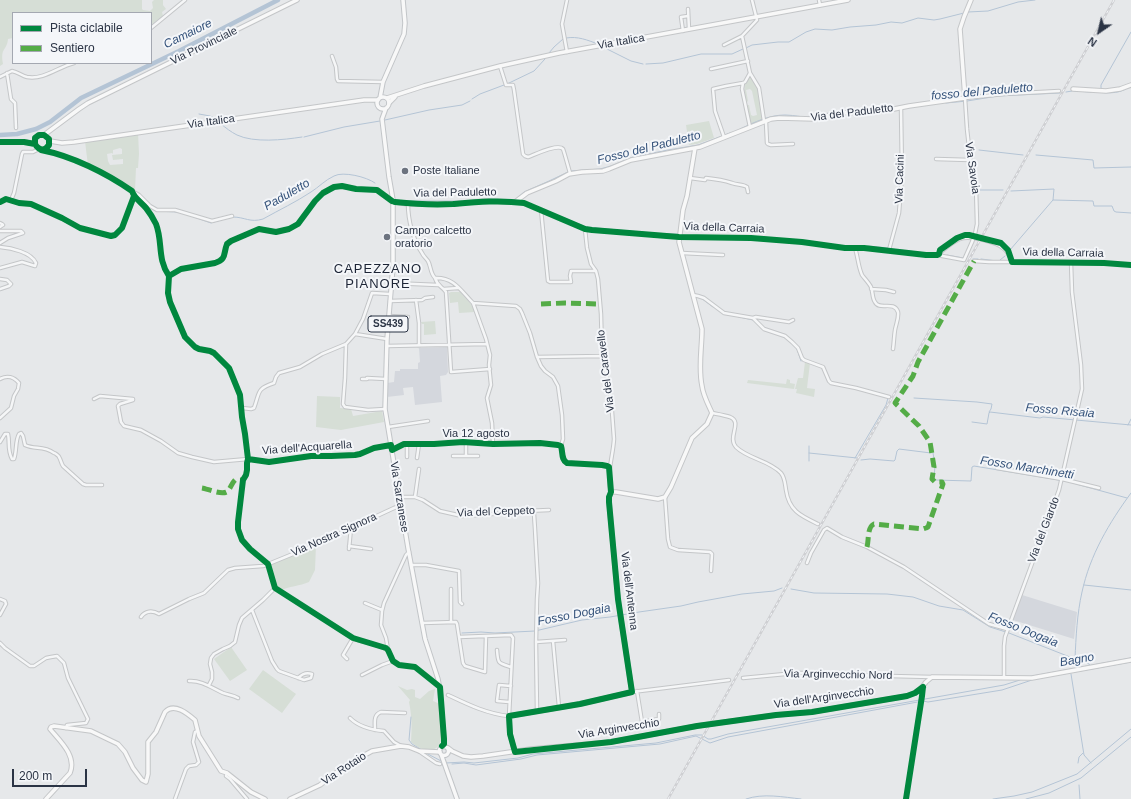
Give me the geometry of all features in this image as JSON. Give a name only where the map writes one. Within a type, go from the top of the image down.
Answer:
[{"type":"main road","name":"Via Provinciale","points":[[46,136],[88,103],[297,0]]},
{"type":"main road","points":[[378,101],[383,82],[404,34],[405,23],[403,0]]},
{"type":"main road","name":"Via Italica","points":[[49,144],[74,142],[368,99],[378,101],[424,86],[500,66],[567,52],[848,0]]},
{"type":"main road","points":[[966,100],[960,29],[971,0]]},
{"type":"main road","points":[[1073,89],[1106,91],[1120,89],[1131,85]]},
{"type":"main road","points":[[381,90],[389,103]]},
{"type":"main road","name":"Via Italica","points":[[389,103],[397,95]]},
{"type":"main road","name":"Via del Paduletto","points":[[393,202],[408,204],[452,204],[485,201],[515,202],[527,193],[556,181],[569,172],[609,170],[631,160],[695,148],[724,138],[764,119],[814,119],[839,113],[884,111],[966,100]]},
{"type":"main road","name":"SS439","points":[[378,101],[382,117]]},
{"type":"main road","name":"SS439","points":[[382,117],[389,103]]},
{"type":"main road","points":[[380,108],[386,108]]},
{"type":"main road","name":"Via Sarzanese","points":[[382,117],[393,202],[393,266],[387,339],[385,408],[400,506],[422,623],[426,642],[440,687],[444,747]]},
{"type":"main road","points":[[0,142],[24,142],[39,135],[46,136],[49,144],[45,149],[38,148],[24,142]]},
{"type":"main road","points":[[35,138],[38,148]]},
{"type":"main road","points":[[611,492],[658,499],[665,497],[671,487],[692,438],[707,424],[712,413],[704,395],[700,375],[702,329],[679,242],[683,210],[695,148]]},
{"type":"main road","name":"Via dell'Antenna","points":[[611,492],[608,497],[618,599],[632,692]]},
{"type":"main road","points":[[932,677],[1032,678],[1131,660]]},
{"type":"main road","name":"Via dell'Arginvecchio","points":[[725,722],[812,712],[907,696],[915,693],[923,687],[932,677]]},
{"type":"main road","points":[[515,752],[510,734],[509,716],[580,704],[632,692]]},
{"type":"main road","points":[[46,799],[70,773],[72,768],[67,749],[50,729],[51,727],[54,726],[92,731],[118,744],[125,752],[133,768],[142,780],[146,782],[148,774],[148,742],[156,732],[167,709],[172,708],[177,709],[194,719],[201,740],[221,771],[227,773],[251,792],[265,799]]},
{"type":"main road","name":"Via Arginvecchio","points":[[456,753],[471,757],[611,742],[725,722]]},
{"type":"main road","name":"Via Rotaio","points":[[290,799],[320,785],[345,766],[370,752],[401,746],[444,755],[456,753]]},
{"type":"main road","points":[[431,752],[444,747],[456,753]]},
{"type":"main road","name":"SS439","points":[[440,753],[444,747]]},
{"type":"main road","name":"SS439","points":[[443,763],[447,754],[444,747]]},
{"type":"main road","points":[[440,753],[457,799]]},
{"type":"street","points":[[152,27],[185,0]]},
{"type":"street","points":[[567,0],[562,24],[567,52]]},
{"type":"street","points":[[724,45],[742,36],[754,25],[757,20],[752,0]]},
{"type":"street","points":[[819,0],[820,5]]},
{"type":"street","points":[[792,5],[793,10]]},
{"type":"street","points":[[688,9],[689,30]]},
{"type":"street","points":[[683,31],[681,17],[688,16]]},
{"type":"street","points":[[742,36],[750,73],[759,88],[764,119],[766,122],[767,143],[793,144]]},
{"type":"street","points":[[332,56],[336,67],[338,81],[383,82]]},
{"type":"street","points":[[711,69],[748,61]]},
{"type":"street","points":[[0,76],[14,71],[24,76],[40,77],[70,64]]},
{"type":"street","points":[[500,66],[505,84],[513,85],[523,154],[528,157],[547,150],[561,148],[564,151],[569,172]]},
{"type":"street","points":[[7,73],[10,99],[15,103],[16,128]]},
{"type":"street","points":[[750,73],[743,83],[742,88],[750,125]]},
{"type":"street","points":[[724,138],[716,111],[713,89],[743,83]]},
{"type":"street","points":[[966,100],[1004,94],[1059,92]]},
{"type":"street","name":"Via Savoia","points":[[964,260],[975,234],[977,224],[976,181],[970,160],[966,100]]},
{"type":"street","name":"Via Cacini","points":[[890,250],[899,213],[902,175],[900,108]]},
{"type":"street","points":[[49,144],[53,152]]},
{"type":"street","points":[[11,200],[14,193],[23,152],[33,152],[38,148],[53,152],[95,169],[133,193],[155,222],[160,239],[162,263],[169,276],[168,293],[170,302],[184,335],[193,346],[214,353],[229,368],[240,395],[248,459]]},
{"type":"street","points":[[936,159],[970,160]]},
{"type":"street","points":[[690,178],[705,180],[706,178],[744,185],[747,187],[748,192]]},
{"type":"street","points":[[169,276],[181,268],[215,264],[220,262],[225,256],[227,244],[259,228],[276,232],[295,226],[318,198],[331,188],[342,186],[356,190],[377,190],[393,202]]},
{"type":"street","points":[[0,203],[11,200],[19,203],[31,204],[80,228],[111,236],[115,235],[122,228],[133,193]]},
{"type":"street","points":[[133,193],[139,194],[150,206],[157,210],[175,210],[212,221],[232,216]]},
{"type":"street","name":"Via della Carraia","points":[[515,202],[524,203],[592,230],[680,237],[751,238],[890,250],[926,255],[938,255],[964,260]]},
{"type":"street","points":[[408,204],[410,221],[415,238],[423,255],[428,261],[432,276],[432,285]]},
{"type":"street","points":[[541,210],[548,281],[571,282],[571,271],[596,270]]},
{"type":"street","points":[[0,223],[3,225],[0,227]]},
{"type":"street","name":"Via del Caravello","points":[[585,228],[587,248],[591,264],[596,270],[598,279],[602,353],[604,356],[611,398],[614,439],[609,467],[611,492]]},
{"type":"street","points":[[0,231],[21,231],[23,233],[8,238],[0,243]]},
{"type":"street","name":"Via della Carraia","points":[[938,255],[960,239],[971,237],[1003,247],[1012,262]]},
{"type":"street","points":[[0,248],[9,248],[26,254],[36,263],[35,266],[22,262],[0,268]]},
{"type":"street","points":[[854,248],[859,266],[871,289],[874,302],[876,304],[892,306],[898,311],[898,320],[893,348]]},
{"type":"street","points":[[682,253],[723,255]]},
{"type":"street","name":"Via della Carraia","points":[[974,261],[1071,262],[1131,265]]},
{"type":"street","name":"Via del Giardo","points":[[1004,677],[1004,646],[1007,631],[1052,512],[1062,480],[1083,385],[1072,292],[1071,262]]},
{"type":"street","points":[[432,276],[435,278],[452,281],[473,303],[488,344],[491,385],[487,403],[492,423],[493,444]]},
{"type":"street","points":[[435,278],[438,285],[446,292],[451,372],[490,369]]},
{"type":"street","points":[[0,279],[7,280],[11,284],[0,289]]},
{"type":"street","points":[[391,283],[438,285]]},
{"type":"street","points":[[444,289],[458,288]]},
{"type":"street","points":[[871,289],[894,292]]},
{"type":"street","points":[[242,408],[254,408],[261,389],[274,383],[279,373],[300,367],[322,354],[346,344],[355,334],[363,319],[372,293],[390,294]]},
{"type":"street","points":[[693,295],[704,298],[724,313],[789,322],[793,320]]},
{"type":"street","points":[[390,301],[422,300],[433,297]]},
{"type":"street","points":[[416,300],[419,323],[419,346]]},
{"type":"street","points":[[473,303],[516,306],[520,309],[542,368],[553,377],[558,386],[563,424],[563,458],[565,462],[609,467]]},
{"type":"street","points":[[389,316],[408,317]]},
{"type":"street","points":[[753,318],[764,329],[771,330],[790,339],[798,348],[804,360],[823,367],[831,383],[889,397]]},
{"type":"street","points":[[355,334],[387,339]]},
{"type":"street","points":[[346,344],[343,406],[368,410],[385,408]]},
{"type":"street","points":[[387,346],[449,346],[488,344]]},
{"type":"street","points":[[537,357],[604,356]]},
{"type":"street","points":[[0,379],[5,376],[9,376],[19,382],[11,408],[0,418]]},
{"type":"street","points":[[362,379],[386,379]]},
{"type":"street","name":"Via dell'Acquarella","points":[[94,399],[100,396],[133,398],[133,400],[118,406],[123,424],[125,426],[141,430],[184,456],[214,462],[248,459],[270,462],[311,456],[356,455],[374,448],[391,445]]},
{"type":"street","points":[[712,413],[730,417],[734,420],[735,424],[732,439],[736,447],[783,475],[788,500],[793,508],[818,524]]},
{"type":"street","points":[[388,427],[428,421]]},
{"type":"street","points":[[0,442],[5,434],[8,434],[8,447],[11,457],[14,459],[17,438],[21,433],[24,436],[26,445],[29,447],[43,447],[55,453],[59,457],[61,464],[83,484],[102,486]]},
{"type":"street","points":[[466,442],[466,456]]},
{"type":"street","name":"Via 12 agosto","points":[[392,450],[407,444],[466,442],[493,444],[540,443],[562,446]]},
{"type":"street","points":[[407,444],[408,456]]},
{"type":"street","points":[[417,458],[419,444]]},
{"type":"street","points":[[453,456],[478,456]]},
{"type":"street","points":[[415,497],[419,468]]},
{"type":"street","points":[[997,468],[1099,488]]},
{"type":"street","name":"Via del Ceppeto","points":[[399,497],[415,497],[423,500],[440,511],[462,516],[549,510]]},
{"type":"street","points":[[665,497],[670,547],[678,550],[710,552],[712,554],[711,571]]},
{"type":"street","name":"Via Nostra Signora","points":[[141,617],[144,613],[154,611],[159,614],[204,593],[228,570],[263,566],[400,506]]},
{"type":"street","points":[[532,511],[534,514],[538,565],[536,629],[537,711]]},
{"type":"street","points":[[351,528],[349,548],[371,549]]},
{"type":"street","points":[[807,563],[824,530],[827,528],[842,537],[867,547],[904,568],[988,624],[1007,631]]},
{"type":"street","points":[[392,662],[381,625],[382,610],[384,602],[406,555],[409,552]]},
{"type":"street","points":[[258,556],[268,564],[275,588],[353,638],[388,650]]},
{"type":"street","points":[[411,565],[426,565],[459,571],[460,602],[462,604]]},
{"type":"street","points":[[209,686],[212,680],[210,664],[211,658],[223,648],[230,646],[235,642],[242,618],[275,588]]},
{"type":"street","points":[[451,589],[452,622]]},
{"type":"street","points":[[0,599],[5,601],[6,604],[0,615]]},
{"type":"street","points":[[365,603],[382,610]]},
{"type":"street","points":[[252,610],[272,661],[277,669],[298,678],[304,680],[311,678],[312,674],[308,673],[301,675],[298,678]]},
{"type":"street","points":[[422,623],[457,623],[463,663],[465,666],[485,672],[486,636]]},
{"type":"street","points":[[448,695],[494,714],[509,716],[512,636],[459,637]]},
{"type":"street","points":[[347,659],[344,655],[353,638]]},
{"type":"street","points":[[536,642],[565,640]]},
{"type":"street","points":[[553,641],[560,707]]},
{"type":"street","points":[[0,643],[30,666],[34,666],[46,658],[51,657],[57,656],[61,660],[88,719],[86,723],[68,726],[66,728]]},
{"type":"street","points":[[497,650],[499,663],[511,667]]},
{"type":"street","points":[[362,675],[382,665],[392,662],[399,665],[414,667],[440,687]]},
{"type":"street","name":"Via Arginvecchio Nord","points":[[743,678],[803,673],[932,677]]},
{"type":"street","points":[[632,692],[729,680]]},
{"type":"street","points":[[189,681],[209,686],[238,698]]},
{"type":"street","points":[[509,702],[497,701],[499,685],[511,686]]},
{"type":"street","points":[[906,799],[923,687]]},
{"type":"street","points":[[637,691],[642,722],[659,719],[659,714]]},
{"type":"street","points":[[375,730],[375,717],[378,713],[405,713]]},
{"type":"street","name":"Via Rotaio","points":[[350,718],[358,725],[384,731],[394,742],[401,746]]},
{"type":"street","points":[[175,799],[186,769],[189,766],[196,765],[199,762],[193,742],[195,732],[197,731]]},
{"type":"street","name":"Via Rotaio","points":[[421,751],[436,763],[443,763]]},
{"type":"street","points":[[227,773],[226,776],[247,799]]},
{"type":"shaded area","points":[[0,0],[142,0],[142,9],[150,11],[153,8],[152,2],[154,0],[163,0],[163,5],[166,9],[162,12],[163,16],[152,24],[152,12],[12,12],[12,38],[8,39],[2,55],[3,64],[0,66]]},
{"type":"shaded area","points":[[750,77],[754,81],[758,91],[763,119],[751,125],[747,105],[749,105],[751,115],[757,115],[752,91],[750,89],[746,90],[747,102],[744,89],[746,82]]},
{"type":"shaded area","points":[[709,121],[714,138],[689,145],[686,125]]},
{"type":"shaded area","points":[[138,133],[139,154],[138,168],[136,168],[135,191],[88,166],[85,141]],"holes":[[[120,148],[122,149],[122,154],[112,155],[113,160],[123,159],[123,164],[110,165],[107,154],[113,154],[113,150]]]},
{"type":"shaded area","points":[[460,292],[471,304],[475,312],[459,313],[458,302],[450,303],[449,293]]},
{"type":"shaded area","points":[[435,321],[436,334],[424,335],[424,324],[421,322]]},
{"type":"shaded area","points":[[447,347],[448,372],[446,375],[440,376],[442,402],[415,405],[413,387],[403,388],[404,395],[387,397],[387,383],[394,382],[395,371],[400,371],[400,369],[418,369],[418,363],[420,362],[419,348]]},
{"type":"shaded area","points":[[805,362],[810,363],[807,388],[815,389],[814,397],[796,393],[797,389],[795,389],[798,378],[803,378]]},
{"type":"shaded area","points":[[787,379],[790,380],[790,383],[795,384],[794,389],[747,383],[748,380],[786,384]]},
{"type":"shaded area","points":[[317,396],[340,397],[340,408],[351,409],[353,416],[382,411],[384,422],[341,430],[316,427]]},
{"type":"shaded area","points":[[316,545],[315,570],[309,582],[280,591],[275,588],[270,566],[271,564]]},
{"type":"shaded area","points":[[1022,595],[1077,612],[1074,639],[1013,620]]},
{"type":"shaded area","points":[[231,647],[247,670],[230,681],[214,659]]},
{"type":"shaded area","points":[[263,670],[296,694],[282,713],[249,689]]},
{"type":"shaded area","points":[[398,686],[407,690],[415,690],[415,697],[420,699],[429,691],[435,689],[433,701],[440,704],[443,731],[442,738],[437,748],[425,750],[411,742],[412,722],[410,700]]},
{"type":"waterway","name":"Camaiore","points":[[152,64],[278,0]]},
{"type":"waterway","points":[[968,12],[988,11],[1018,2],[1035,0]]},
{"type":"waterway","points":[[746,48],[752,45],[789,42],[806,32],[815,29],[832,30],[891,22],[902,23],[918,18],[934,20],[964,13]]},
{"type":"waterway","points":[[1101,88],[1101,85],[1131,32]]},
{"type":"waterway","points":[[566,38],[578,38],[598,44]]},
{"type":"waterway","points":[[549,53],[563,39]]},
{"type":"waterway","points":[[605,48],[631,61],[643,64]]},
{"type":"waterway","points":[[646,64],[663,63],[701,54],[732,54],[743,49]]},
{"type":"waterway","points":[[507,84],[534,71],[545,59]]},
{"type":"waterway","name":"Camaiore","points":[[0,135],[17,134],[36,129],[50,122],[81,98],[152,64]]},
{"type":"waterway","points":[[472,99],[480,94],[504,85]]},
{"type":"waterway","name":"fosso del Paduletto","points":[[1096,92],[1108,93],[1123,91],[1126,89]]},
{"type":"waterway","name":"fosso del Paduletto","points":[[1066,92],[1072,91]]},
{"type":"waterway","name":"fosso del Paduletto","points":[[1074,91],[1091,92]]},
{"type":"waterway","name":"fosso del Paduletto","points":[[946,103],[998,96],[1060,93]]},
{"type":"waterway","points":[[385,120],[429,110],[462,105],[470,101]]},
{"type":"waterway","name":"fosso del Paduletto","points":[[859,110],[897,107]]},
{"type":"waterway","name":"Fosso del Paduletto","points":[[740,129],[762,119],[773,116],[785,115],[813,117],[835,111],[847,111]]},
{"type":"waterway","points":[[199,114],[214,118]]},
{"type":"waterway","points":[[304,137],[344,127],[380,121]]},
{"type":"waterway","points":[[221,124],[244,138],[278,140],[302,137]]},
{"type":"waterway","name":"Fosso del Paduletto","points":[[725,135],[730,133]]},
{"type":"waterway","name":"Fosso del Paduletto","points":[[571,171],[600,169],[633,157],[698,145],[722,136]]},
{"type":"waterway","points":[[979,150],[1023,155]]},
{"type":"waterway","points":[[1036,155],[1093,160],[1094,168],[1131,167]]},
{"type":"waterway","name":"Paduletto","points":[[62,157],[91,168]]},
{"type":"waterway","name":"Paduletto","points":[[97,171],[122,186]]},
{"type":"waterway","name":"Fosso del Paduletto","points":[[515,200],[524,192],[568,172]]},
{"type":"waterway","name":"Paduletto","points":[[233,217],[251,220],[263,219],[314,190],[328,179],[338,175],[355,175],[375,183]]},
{"type":"waterway","points":[[1011,191],[1054,189],[1053,200],[1093,201],[1094,206],[1112,206],[1116,212],[1131,213]]},
{"type":"waterway","points":[[980,190],[1003,190]]},
{"type":"waterway","name":"Fosso del Paduletto","points":[[488,199],[496,200]]},
{"type":"waterway","points":[[1010,250],[1053,200]]},
{"type":"waterway","name":"Fosso del Paduletto","points":[[403,201],[467,201]]},
{"type":"waterway","points":[[533,205],[584,226]]},
{"type":"waterway","name":"Paduletto","points":[[149,207],[160,211],[182,213]]},
{"type":"waterway","name":"Paduletto","points":[[191,216],[211,223],[224,219]]},
{"type":"waterway","points":[[586,227],[640,232]]},
{"type":"waterway","points":[[647,233],[678,234]]},
{"type":"waterway","points":[[681,235],[696,236]]},
{"type":"waterway","points":[[725,236],[731,236]]},
{"type":"waterway","points":[[734,236],[746,237]]},
{"type":"waterway","points":[[810,242],[816,242]]},
{"type":"waterway","points":[[818,243],[850,247],[863,246]]},
{"type":"waterway","points":[[868,246],[888,248]]},
{"type":"waterway","points":[[891,249],[927,253]]},
{"type":"waterway","points":[[947,255],[963,258]]},
{"type":"waterway","points":[[1000,260],[1005,256]]},
{"type":"waterway","points":[[973,259],[978,259]]},
{"type":"waterway","points":[[981,259],[997,261]]},
{"type":"waterway","points":[[701,298],[713,307]]},
{"type":"waterway","points":[[735,316],[753,320],[761,327]]},
{"type":"waterway","points":[[782,336],[788,340]]},
{"type":"waterway","points":[[794,346],[797,349],[801,361]]},
{"type":"waterway","points":[[855,458],[886,405],[888,398],[882,396]]},
{"type":"waterway","name":"Fosso Risaia","points":[[914,398],[992,404],[989,412]]},
{"type":"waterway","name":"Fosso Risaia","points":[[972,422],[987,424],[990,412],[1040,418],[1043,417],[1131,425]]},
{"type":"waterway","name":"Fosso Risaia","points":[[1128,425],[1131,419]]},
{"type":"waterway","name":"Fosso Marchinetti","points":[[809,446],[809,461]]},
{"type":"waterway","name":"Fosso Marchinetti","points":[[861,460],[870,459],[894,461],[899,449],[931,453]]},
{"type":"waterway","name":"Fosso Marchinetti","points":[[809,453],[857,458]]},
{"type":"waterway","name":"Fosso Marchinetti","points":[[933,453],[935,480],[971,481],[972,467],[974,466],[1071,482]]},
{"type":"waterway","name":"Fosso Marchinetti","points":[[1076,484],[1127,498]]},
{"type":"waterway","name":"Fosso Dogaia","points":[[791,589],[814,593],[887,594],[913,597],[939,606],[963,610],[990,627],[1075,659],[1079,609],[1082,592],[1090,565],[1101,540],[1131,493]]},
{"type":"waterway","points":[[1084,585],[1131,590]]},
{"type":"waterway","name":"Fosso Dogaia","points":[[462,633],[535,631],[582,620],[681,606],[742,594],[774,591],[782,588]]},
{"type":"waterway","name":"Bagno","points":[[1027,677],[1131,658]]},
{"type":"waterway","name":"Fosso Dogaia","points":[[1077,660],[1086,662],[1090,665]]},
{"type":"waterway","name":"Bagno","points":[[1035,679],[1131,662]]},
{"type":"waterway","points":[[1071,674],[1084,755],[1091,763]]},
{"type":"waterway","points":[[446,763],[474,763],[518,758],[533,754],[656,743],[695,735],[702,735],[708,739],[711,739],[728,734],[1004,685],[1020,680]]},
{"type":"waterway","points":[[452,764],[464,763],[476,765],[521,759],[537,755],[660,744],[696,736],[710,743],[728,737],[923,701],[928,702],[1002,690],[1032,680]]},
{"type":"waterway","points":[[411,717],[409,740],[412,744],[422,750]]},
{"type":"waterway","points":[[993,799],[1032,792],[1077,774],[1131,729]]},
{"type":"waterway","points":[[1026,799],[1049,793],[1081,778],[1131,737]]},
{"type":"waterway","points":[[426,753],[443,762]]},
{"type":"waterway","points":[[1078,763],[1079,757],[1083,753]]},
{"type":"waterway","points":[[1079,785],[1080,799]]},
{"type":"waterway","points":[[746,799],[759,796],[801,799]]},
{"type":"railway","points":[[668,799],[1114,0]]},
{"type":"marked path","points":[[867,547],[869,531],[874,524],[923,529],[928,527],[943,484],[942,482],[935,482],[932,479],[934,467],[930,442],[919,426],[895,403],[913,376],[918,362],[974,261]]},
{"type":"marked path","points":[[541,304],[600,304]]},
{"type":"marked path","points":[[202,488],[223,493],[228,491],[235,480],[243,480]]},
{"type":"cycle path","points":[[0,142],[24,142],[35,144],[38,148],[42,149],[49,145],[49,139],[44,135],[39,135],[35,138],[35,144]]},
{"type":"cycle path","points":[[41,150],[65,156],[77,161],[111,178],[132,191],[156,224],[161,257],[165,270],[169,276]]},
{"type":"cycle path","points":[[169,276],[181,269],[215,263],[221,260],[224,256],[227,244],[259,229],[276,232],[289,229],[298,224],[315,201],[323,193],[334,187],[342,186],[356,189],[377,190],[392,201]]},
{"type":"cycle path","points":[[0,202],[6,199],[19,203],[31,204],[80,228],[111,236],[115,235],[122,228],[134,196]]},
{"type":"cycle path","points":[[395,202],[417,204],[515,202],[524,203],[585,229],[592,230],[679,237],[751,238],[926,255],[937,255],[939,254],[940,250],[957,238],[969,235],[1001,243],[1008,250],[1012,262],[1104,263],[1131,265]]},
{"type":"cycle path","points":[[169,276],[168,293],[170,302],[185,337],[195,347],[214,353],[229,368],[240,395],[248,459],[246,475],[243,480],[238,522],[238,529],[242,540],[268,564],[275,588],[353,638],[386,648],[393,661],[399,665],[415,667],[440,687],[444,739],[444,744],[442,746]]},
{"type":"cycle path","points":[[248,459],[269,462],[311,456],[355,455],[374,448],[391,445],[392,450],[404,444],[463,442],[493,444],[540,443],[561,446],[563,458],[567,463],[602,465],[609,467],[611,492],[609,502],[618,599],[632,692],[580,704],[509,716],[510,734],[515,752],[611,742],[697,726],[776,715],[812,712],[907,696],[915,693],[923,687]]},
{"type":"cycle path","points":[[906,799],[923,687]]},
{"type":"place","name":"Poste Italiane","points":[[405,171]]},
{"type":"place","name":"Campo calcetto oratorio","points":[[387,237]]},
{"type":"district","name":"CAPEZZANO PIANORE","points":[[378,276]]}]
